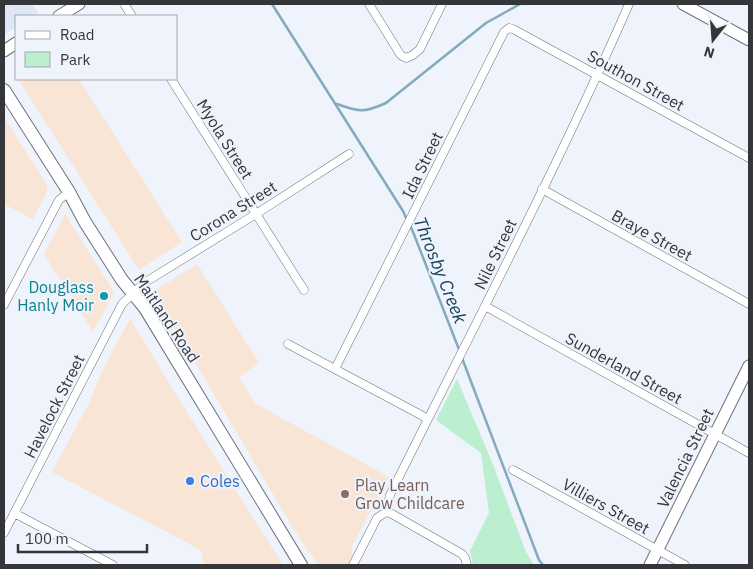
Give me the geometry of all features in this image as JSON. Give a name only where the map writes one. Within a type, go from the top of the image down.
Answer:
[{"type":"main road","name":"Maitland Road","points":[[4,90],[69,192],[124,284],[150,317],[301,565]]},
{"type":"street","points":[[61,15],[79,4]]},
{"type":"street","points":[[124,4],[131,15]]},
{"type":"street","points":[[369,4],[400,54],[406,58],[420,49],[442,4]]},
{"type":"street","name":"Nile Street","points":[[353,565],[377,518],[386,512],[390,495],[471,335],[598,75],[629,4]]},
{"type":"street","points":[[683,4],[747,37]]},
{"type":"street","name":"Southon Street","points":[[509,28],[749,158]]},
{"type":"street","name":"Ida Street","points":[[335,369],[504,32],[509,28]]},
{"type":"street","points":[[4,51],[15,44]]},
{"type":"street","name":"Myola Street","points":[[172,80],[304,290]]},
{"type":"street","name":"Corona Street","points":[[133,294],[147,281],[256,214],[348,154]]},
{"type":"street","name":"Braye Street","points":[[542,190],[749,304]]},
{"type":"street","points":[[4,305],[59,200],[69,192]]},
{"type":"street","name":"Havelock Street","points":[[4,533],[122,304],[133,294]]},
{"type":"street","name":"Sunderland Street","points":[[485,306],[749,453]]},
{"type":"street","points":[[288,344],[427,419]]},
{"type":"street","name":"Valencia Street","points":[[650,565],[749,366]]},
{"type":"street","name":"Villiers Street","points":[[513,470],[685,565]]},
{"type":"street","points":[[386,512],[462,554],[467,565]]},
{"type":"street","points":[[14,513],[113,565]]},
{"type":"shaded area","points":[[4,4],[33,4],[38,13],[35,15],[15,15],[15,28],[4,35]]},
{"type":"shaded area","points":[[19,80],[80,80],[182,242],[139,270]]},
{"type":"shaded area","points":[[4,117],[47,185],[47,192],[33,219],[4,204]]},
{"type":"shaded area","points":[[65,214],[114,292],[93,332],[44,254]]},
{"type":"shaded area","points":[[197,264],[259,363],[239,378],[256,404],[389,477],[351,548],[355,565],[318,565],[293,528],[152,293]]},
{"type":"shaded area","points":[[130,319],[283,565],[204,565],[201,550],[52,472],[88,405],[105,365]]},
{"type":"green space","points":[[457,379],[492,462],[526,552],[534,565],[473,565],[470,551],[489,513],[481,453],[436,420]]},
{"type":"waterway","name":"Throsby Creek","points":[[272,4],[407,220]]},
{"type":"waterway","points":[[337,104],[351,109],[367,110],[386,103],[486,23],[520,4]]},
{"type":"waterway","name":"Throsby Creek","points":[[410,225],[460,352]]},
{"type":"waterway","name":"Throsby Creek","points":[[462,358],[539,560],[543,565]]},
{"type":"place","name":"Douglass Hanly Moir","points":[[104,296]]},
{"type":"place","name":"Coles","points":[[190,481]]},
{"type":"place","name":"Play Learn Grow Childcare","points":[[345,494]]}]
